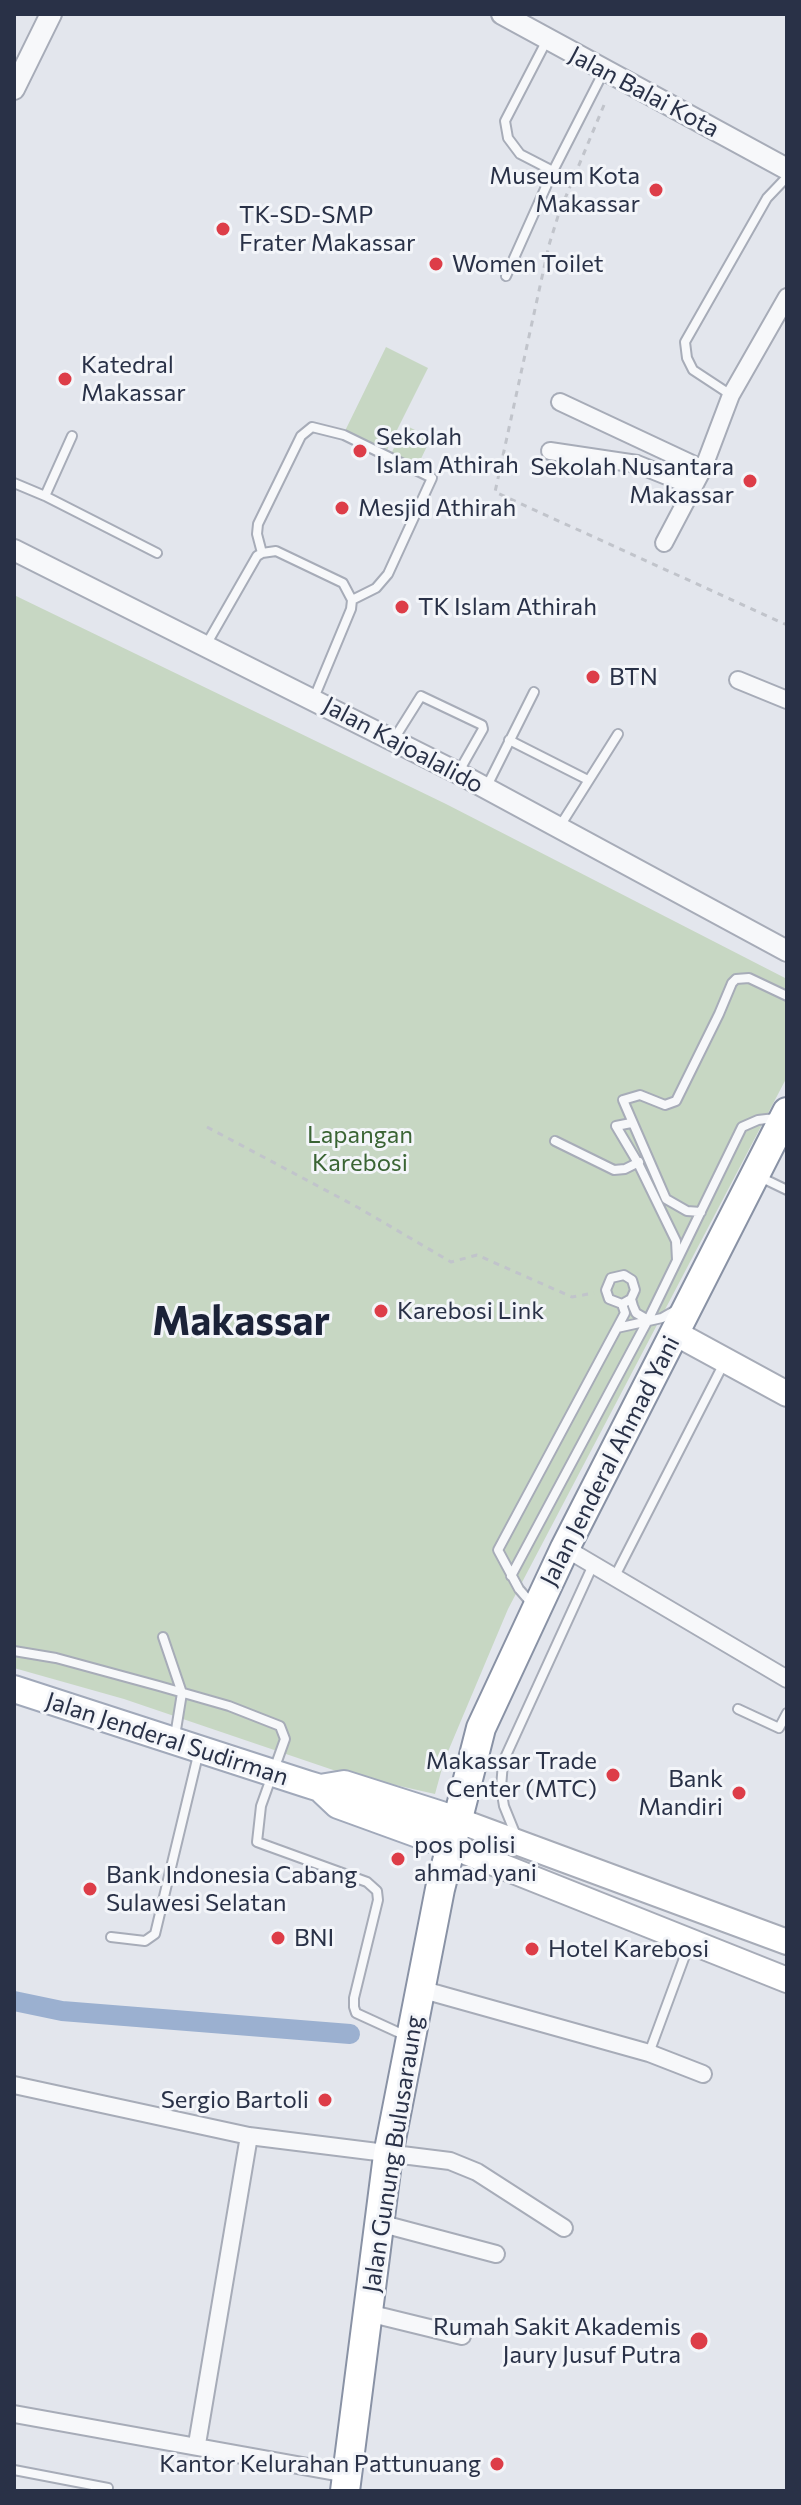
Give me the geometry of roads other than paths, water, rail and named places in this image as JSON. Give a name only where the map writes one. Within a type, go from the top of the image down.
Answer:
[{"type":"highway","name":"Jalan Jenderal Ahmad Yani","points":[[454,1833],[481,1728],[536,1608],[786,1114]]},
{"type":"highway","name":"Jalan Gunung Bulusaraung","points":[[349,2486],[388,2155],[440,1889],[454,1833]]},
{"type":"main road","points":[[675,1333],[787,1394]]},
{"type":"main road","name":"Jalan Jenderal Sudirman","points":[[14,1689],[320,1788],[338,1805],[454,1833]]},
{"type":"main road","points":[[454,1833],[519,1841],[787,1942]]},
{"type":"main road","points":[[454,1833],[690,1941],[787,1980]]},
{"type":"street","points":[[14,89],[51,14]]},
{"type":"street","name":"Jalan Balai Kota","points":[[502,14],[787,169]]},
{"type":"street","points":[[664,543],[703,469],[731,395],[787,297]]},
{"type":"street","points":[[560,402],[703,469]]},
{"type":"street","points":[[550,451],[637,464],[694,487]]},
{"type":"street","name":"Jalan Kajoalalido","points":[[14,550],[458,773],[787,951]]},
{"type":"street","points":[[738,680],[787,700]]},
{"type":"street","points":[[565,1548],[787,1679]]},
{"type":"street","points":[[420,1989],[649,2053],[703,2074]]},
{"type":"street","points":[[14,2085],[249,2136],[388,2155],[424,2156],[459,2163],[564,2228]]},
{"type":"street","points":[[197,2444],[249,2136]]},
{"type":"street","points":[[379,2223],[496,2254]]},
{"type":"street","points":[[368,2313],[462,2336]]},
{"type":"street","points":[[14,2414],[197,2444],[349,2486]]},
{"type":"lane","points":[[548,39],[505,121],[508,138],[520,154],[553,171]]},
{"type":"lane","points":[[506,276],[553,171],[605,70]]},
{"type":"lane","points":[[731,395],[693,370],[687,358],[685,342],[767,198],[787,177]]},
{"type":"lane","points":[[262,553],[258,524],[301,436],[312,427],[344,435],[432,478],[388,574],[376,588],[352,600]]},
{"type":"lane","points":[[45,496],[72,436]]},
{"type":"lane","points":[[14,483],[157,553]]},
{"type":"lane","points":[[206,645],[257,556],[262,553],[276,551],[343,583],[352,600],[351,609],[314,699]]},
{"type":"lane","points":[[486,789],[534,692]]},
{"type":"lane","points":[[394,740],[420,696],[482,725],[483,729],[458,773]]},
{"type":"lane","points":[[559,827],[618,734]]},
{"type":"lane","points":[[509,740],[588,780]]},
{"type":"lane","points":[[701,1212],[687,1211],[666,1199],[623,1100],[640,1095],[665,1105],[676,1101],[736,979],[749,978],[787,996]]},
{"type":"lane","points":[[511,1576],[648,1320],[742,1127],[786,1114]]},
{"type":"lane","points":[[631,1123],[616,1126],[676,1241],[677,1261]]},
{"type":"lane","points":[[555,1141],[614,1170],[625,1169],[648,1159]]},
{"type":"lane","points":[[755,1175],[787,1190]]},
{"type":"lane","points":[[631,1299],[622,1304],[613,1302],[606,1290],[611,1278],[624,1275],[634,1285],[631,1299],[636,1313],[648,1320]]},
{"type":"lane","points":[[617,1328],[662,1318],[691,1302]]},
{"type":"lane","points":[[536,1608],[519,1589],[498,1550],[625,1313],[622,1304]]},
{"type":"lane","points":[[614,1578],[725,1362]]},
{"type":"lane","points":[[519,1841],[504,1806],[501,1788],[503,1762],[593,1565]]},
{"type":"lane","points":[[163,1637],[182,1693],[174,1740]]},
{"type":"lane","points":[[14,1651],[99,1669],[229,1706],[280,1726],[285,1739],[261,1806],[257,1842],[367,1882],[377,1891],[378,1900],[354,2007],[356,2013],[411,2038]]},
{"type":"lane","points":[[738,1709],[779,1728],[787,1713]]},
{"type":"lane","points":[[111,1937],[145,1941],[155,1934],[200,1749]]},
{"type":"lane","points":[[649,2053],[690,1941]]},
{"type":"lane","points":[[14,2470],[108,2488]]},
{"type":"waterway","points":[[14,2001],[62,2011],[350,2034]]},
{"type":"place","name":"Museum Kota Makassar","points":[[656,190]]},
{"type":"place","name":"TK-SD-SMP Frater Makassar","points":[[223,229]]},
{"type":"place","name":"Women Toilet","points":[[436,264]]},
{"type":"place","name":"Katedral Makassar","points":[[65,379]]},
{"type":"place","name":"Sekolah Islam Athirah","points":[[360,451]]},
{"type":"place","name":"Sekolah Nusantara Makassar","points":[[750,481]]},
{"type":"place","name":"Mesjid Athirah","points":[[342,508]]},
{"type":"place","name":"TK Islam Athirah","points":[[402,607]]},
{"type":"place","name":"BTN","points":[[593,677]]},
{"type":"place","name":"Karebosi Link","points":[[381,1311]]},
{"type":"place","name":"Makassar Trade Center (MTC)","points":[[613,1775]]},
{"type":"place","name":"Bank Mandiri","points":[[739,1793]]},
{"type":"place","name":"pos polisi ahmad yani","points":[[398,1859]]},
{"type":"place","name":"Bank Indonesia Cabang Sulawesi Selatan","points":[[90,1889]]},
{"type":"place","name":"BNI","points":[[278,1938]]},
{"type":"place","name":"Hotel Karebosi","points":[[532,1949]]},
{"type":"place","name":"Sergio Bartoli","points":[[325,2100]]},
{"type":"place","name":"Rumah Sakit Akademis Jaury Jusuf Putra","points":[[699,2341]]},
{"type":"place","name":"Kantor Kelurahan Pattunuang","points":[[497,2464]]},
{"type":"district","name":"Makassar","points":[[241,1322]]},
{"type":"park label","name":"Lapangan Karebosi","points":[[360,1149]]}]
